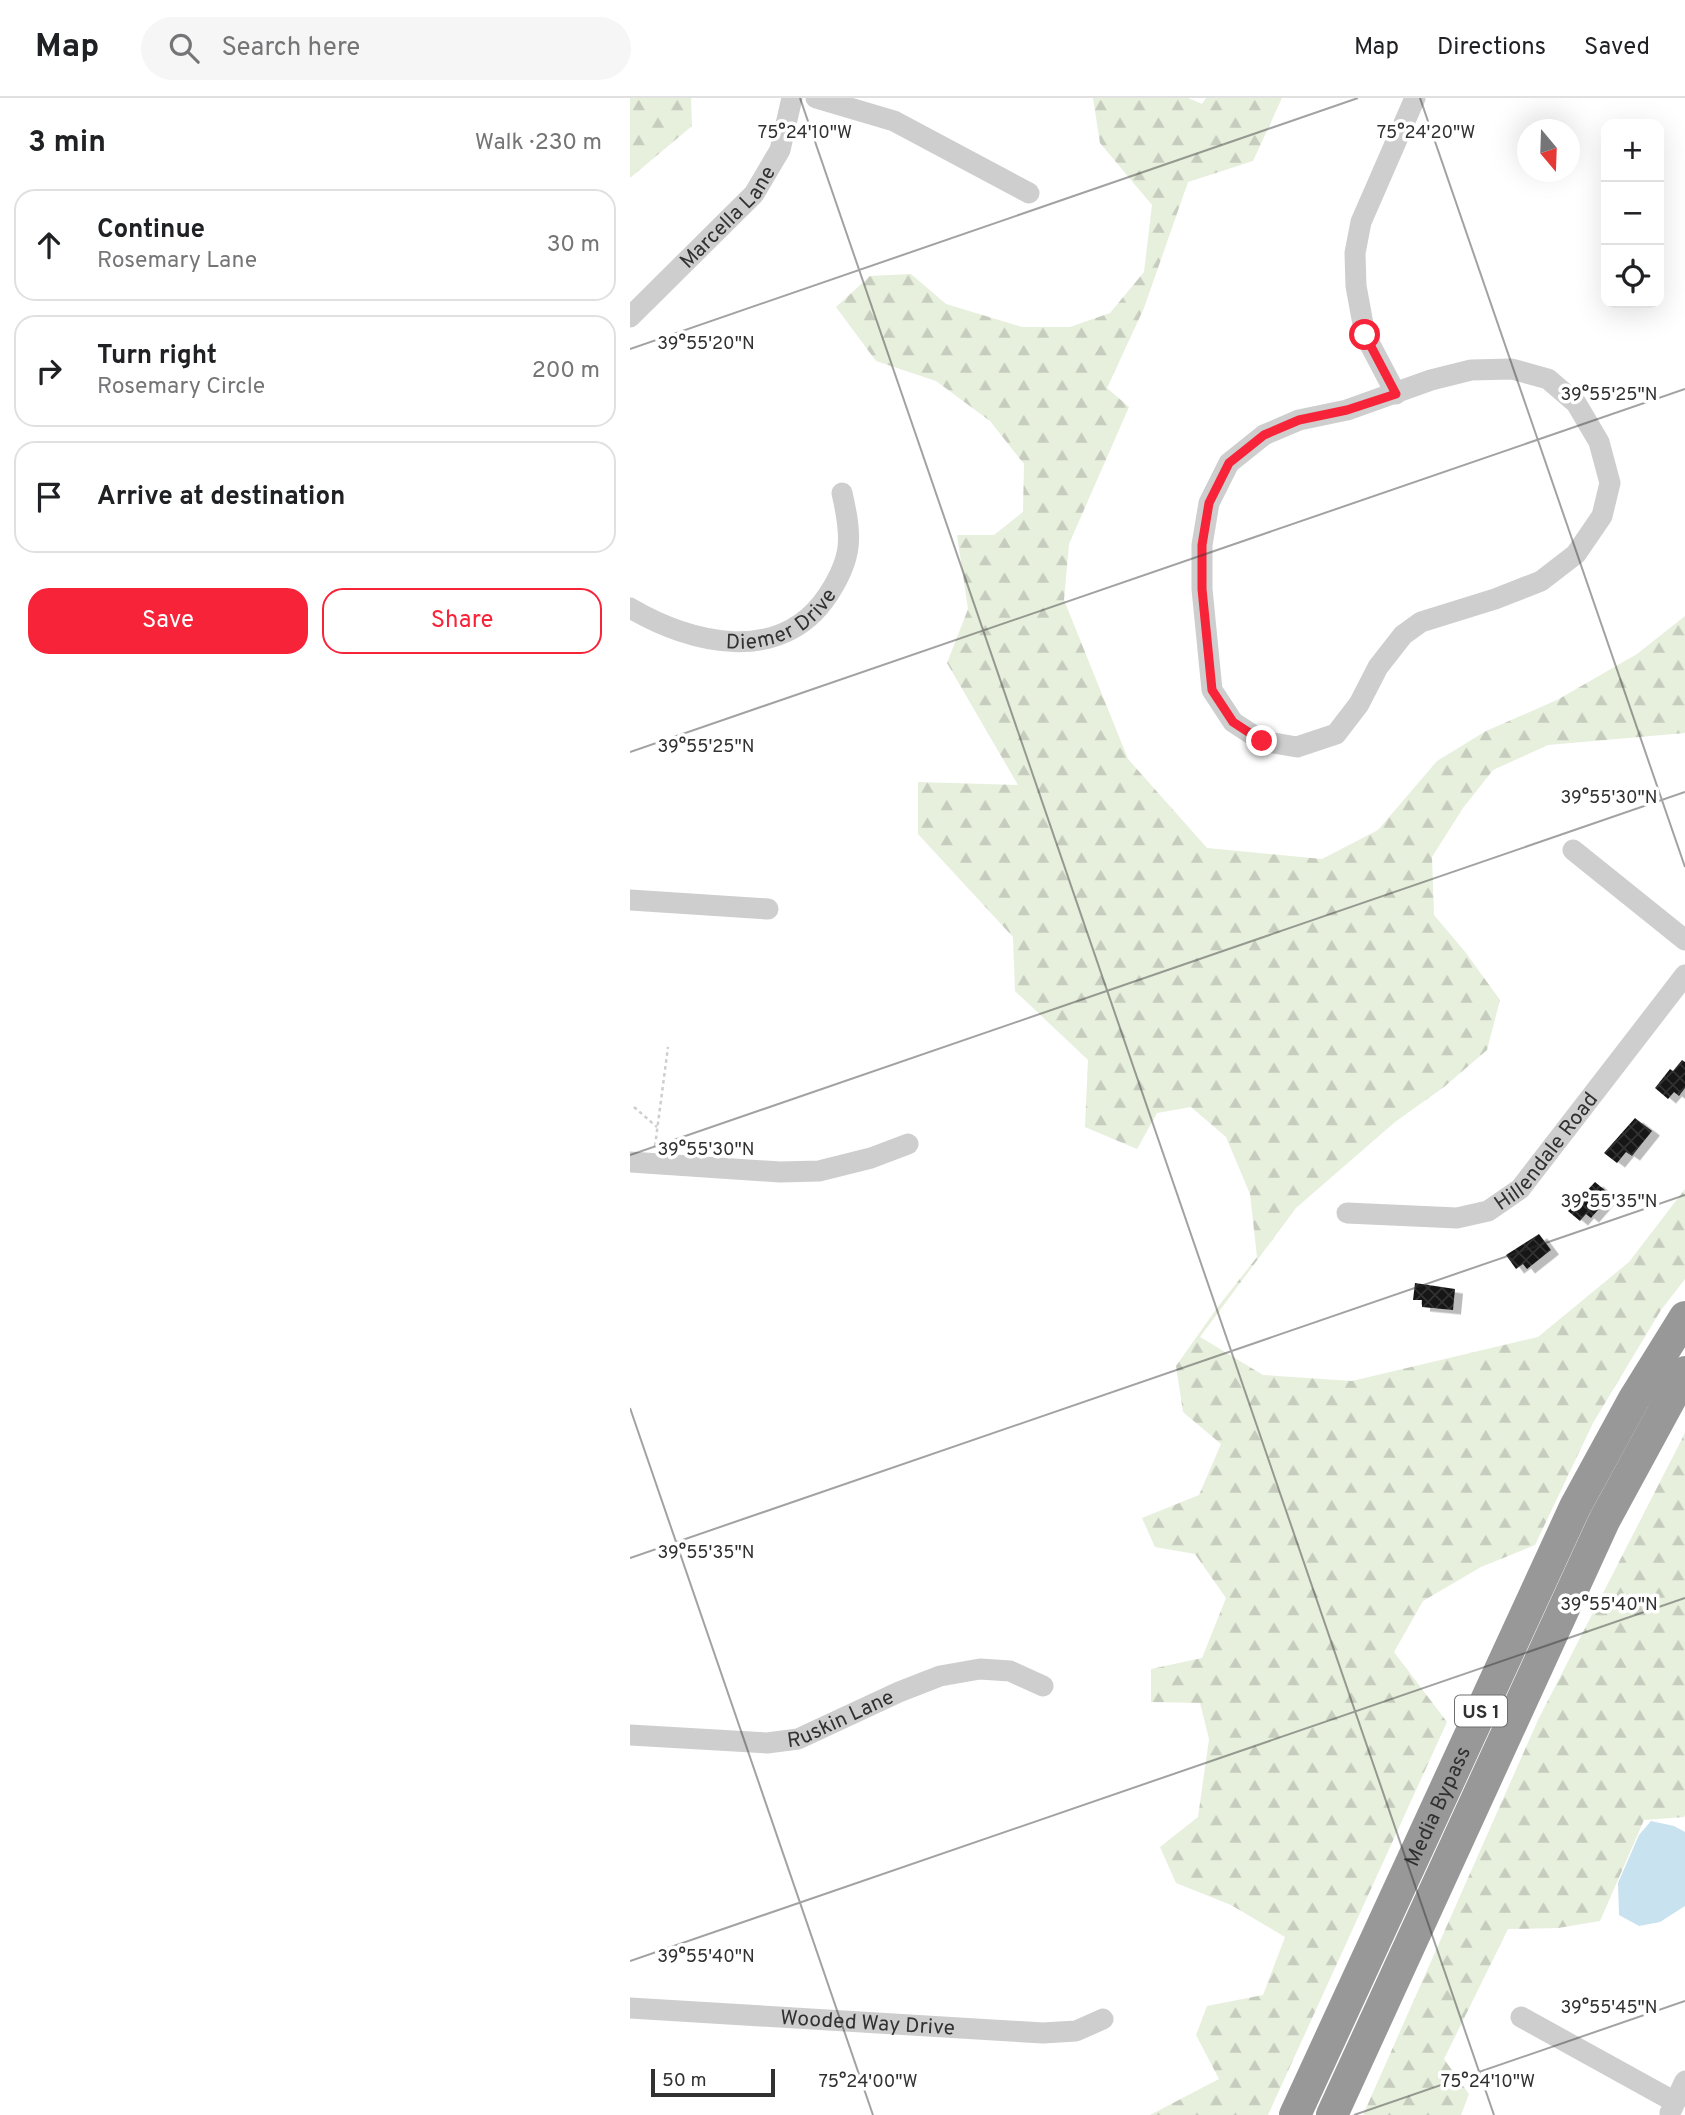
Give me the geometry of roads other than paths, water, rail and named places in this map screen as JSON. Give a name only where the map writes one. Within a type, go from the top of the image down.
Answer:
[{"type":"highway","name":"Media Bypass","points":[[1295,2115],[1575,1507],[1634,1399],[1685,1317]]},
{"type":"highway","name":"Media Bypass","points":[[1332,2115],[1604,1521],[1685,1372]]},
{"type":"street","name":"Marcella Lane","points":[[630,317],[754,194],[780,150],[792,98]]},
{"type":"street","points":[[816,98],[894,121],[1029,193]]},
{"type":"street","points":[[1396,394],[1365,335],[1356,286],[1355,253],[1361,222],[1415,98]]},
{"type":"street","points":[[1512,369],[1548,379],[1576,403],[1599,442],[1610,483],[1602,516],[1576,554],[1541,581],[1421,622],[1403,635],[1378,667],[1359,705],[1336,734],[1297,747],[1262,741],[1233,722],[1212,690],[1202,589],[1202,545],[1209,503],[1229,463],[1264,435],[1299,420],[1347,410],[1396,394],[1431,380],[1471,370],[1512,369]]},
{"type":"street","name":"Diemer Drive","points":[[630,608],[688,634],[727,642],[768,639],[799,626],[828,595],[839,577],[849,550],[850,527],[842,493]]},
{"type":"street","points":[[1573,850],[1685,940]]},
{"type":"street","points":[[630,900],[768,909]]},
{"type":"street","name":"Hillendale Road","points":[[1347,1213],[1457,1218],[1488,1210],[1520,1189],[1685,975]]},
{"type":"street","points":[[630,1161],[780,1172],[819,1171],[908,1144]]},
{"type":"street","name":"Ruskin Lane","points":[[630,1735],[768,1743],[798,1739],[940,1676],[980,1669],[1010,1671],[1043,1686]]},
{"type":"street","name":"Wooded Way Drive","points":[[630,2008],[1043,2033],[1076,2031],[1103,2019]]},
{"type":"street","points":[[1521,2017],[1672,2109],[1685,2081]]},
{"type":"water","points":[[1651,1821],[1674,1826],[1685,1832],[1685,1906],[1660,1922],[1639,1926],[1619,1915],[1618,1883],[1639,1835]]}]
